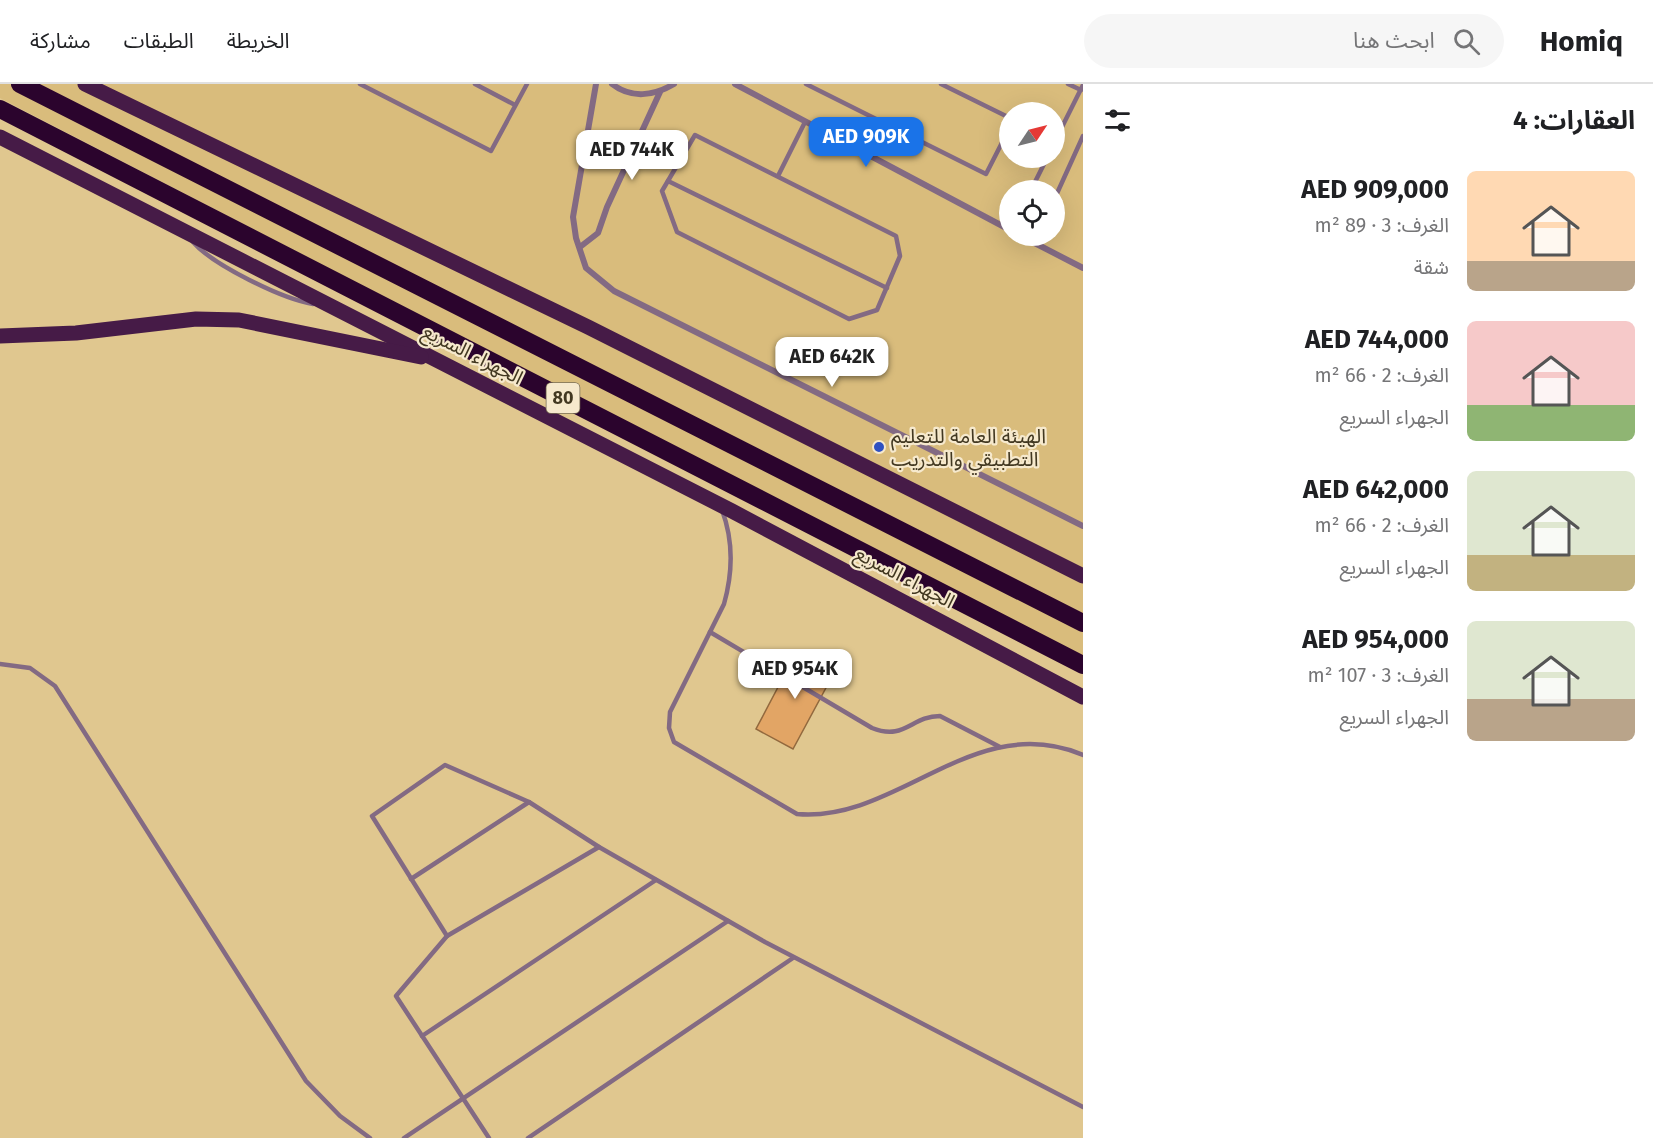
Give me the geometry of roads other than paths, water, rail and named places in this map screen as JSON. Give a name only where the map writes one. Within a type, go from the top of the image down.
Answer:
[{"type":"highway","name":"الجهراء السريع","points":[[20,84],[1083,623]]},
{"type":"highway","name":"الجهراء السريع","points":[[0,109],[1083,665]]},
{"type":"main road","points":[[85,84],[588,327],[1083,576]]},
{"type":"main road","name":"الجهراء السريع","points":[[0,137],[720,505],[1083,697]]},
{"type":"main road","points":[[0,336],[76,333],[196,319],[239,320],[434,359]]},
{"type":"street","points":[[596,84],[573,217],[576,238],[586,268],[614,291],[1083,526]]},
{"type":"street","points":[[612,84],[636,95],[660,93],[674,84]]},
{"type":"street","points":[[735,84],[999,224]]},
{"type":"street","points":[[580,247],[598,233],[607,207],[660,93]]},
{"type":"street","points":[[1041,246],[1083,268]]},
{"type":"lane","points":[[360,84],[491,151],[527,84]]},
{"type":"lane","points":[[475,84],[515,105]]},
{"type":"lane","points":[[806,84],[986,174],[999,149]]},
{"type":"lane","points":[[941,84],[999,113]]},
{"type":"lane","points":[[1065,122],[1082,88],[1068,84]]},
{"type":"lane","points":[[778,176],[805,122]]},
{"type":"lane","points":[[694,135],[778,176],[896,236],[900,256],[877,310],[849,319],[676,232],[662,191],[694,135]]},
{"type":"lane","points":[[1063,180],[1083,136]]},
{"type":"lane","points":[[668,181],[887,288]]},
{"type":"lane","points":[[720,505],[730,537],[732,572],[724,604],[670,712],[668,721],[674,742],[797,814],[823,815],[841,812],[956,762],[1000,747],[1058,746],[1083,755]]},
{"type":"lane","points":[[710,632],[859,722],[880,731],[890,734],[930,716],[940,716],[1000,747]]},
{"type":"lane","points":[[0,664],[30,668],[55,686],[306,1081],[340,1116],[370,1138]]},
{"type":"lane","points":[[447,936],[372,816],[445,765],[530,802],[599,847],[793,958],[1083,1107]]},
{"type":"lane","points":[[411,879],[530,802]]},
{"type":"lane","points":[[489,1138],[396,996],[447,936],[599,847]]},
{"type":"lane","points":[[422,1036],[656,880]]},
{"type":"lane","points":[[404,1138],[728,921]]},
{"type":"lane","points":[[528,1138],[793,958]]},
{"type":"place","name":"الهيئة العامة للتعليم التطبيقي والتدريب","points":[[879,447]]}]
